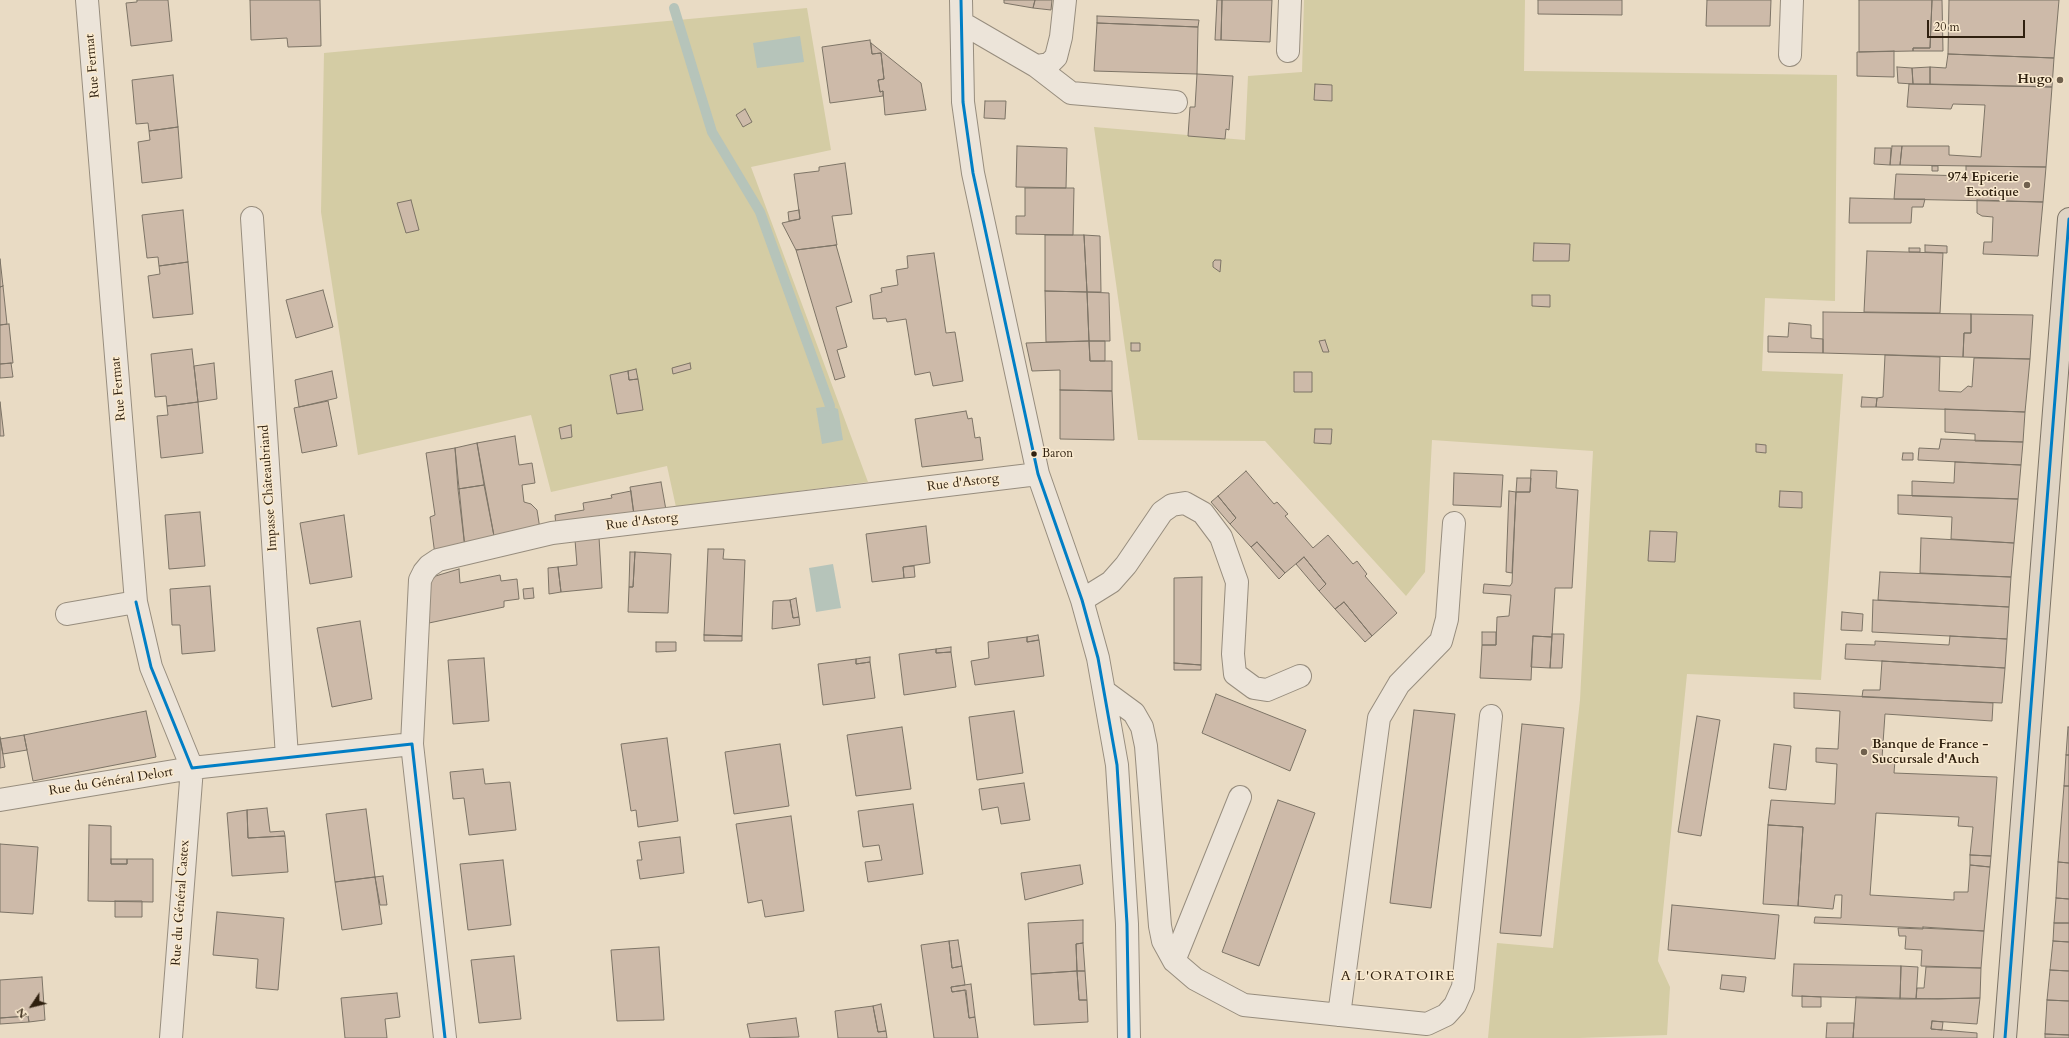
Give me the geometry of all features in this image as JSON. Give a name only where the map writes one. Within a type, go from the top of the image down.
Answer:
[{"type":"main road","points":[[2005,1038],[2069,220]]},
{"type":"street","name":"Rue Fermat","points":[[87,0],[136,602],[151,667],[192,768]]},
{"type":"street","points":[[961,0],[963,102],[973,173],[1038,474],[1082,600],[1098,658],[1117,765],[1127,924],[1129,1038]]},
{"type":"street","points":[[1036,66],[1049,64],[1056,57],[1061,37],[1065,0]]},
{"type":"street","points":[[1288,50],[1290,0]]},
{"type":"street","points":[[1790,55],[1792,0]]},
{"type":"street","points":[[962,23],[1036,66],[1071,93],[1176,102]]},
{"type":"street","name":"Impasse Châteaubriand","points":[[252,218],[287,758]]},
{"type":"street","name":"Rue d'Astorg","points":[[445,1038],[412,744],[420,580],[424,572],[438,560],[552,533],[1038,474]]},
{"type":"street","points":[[1082,600],[1110,582],[1126,565],[1162,512],[1172,506],[1185,504],[1203,513],[1221,537],[1237,582],[1233,654],[1236,674],[1254,688],[1267,690],[1300,676]]},
{"type":"street","points":[[1339,1015],[1379,718],[1399,684],[1442,642],[1447,619],[1454,523]]},
{"type":"street","points":[[67,614],[136,602]]},
{"type":"street","points":[[1104,690],[1134,713],[1142,727],[1146,746],[1160,926],[1163,941],[1174,961],[1194,979],[1244,1005],[1427,1024],[1446,1015],[1455,1005],[1463,987],[1491,716]]},
{"type":"street","name":"Rue du Général Delort","points":[[0,800],[192,768],[412,744]]},
{"type":"street","name":"Rue du Général Castex","points":[[171,1038],[192,768]]},
{"type":"street","points":[[1174,961],[1240,797]]},
{"type":"shaded area","points":[[1304,0],[1525,0],[1524,71],[1837,75],[1835,301],[1765,298],[1762,371],[1843,374],[1821,680],[1687,674],[1658,961],[1670,987],[1667,1035],[1579,1038],[1488,1038],[1497,943],[1553,948],[1580,700],[1593,451],[1432,440],[1425,572],[1406,596],[1265,441],[1138,440],[1094,127],[1245,140],[1248,76],[1302,72]]},
{"type":"shaded area","points":[[807,8],[831,150],[751,167],[868,482],[676,507],[667,466],[551,492],[531,415],[358,455],[321,212],[324,53]]},
{"type":"shaded area","points":[[800,36],[804,62],[757,68],[753,43]]},
{"type":"shaded area","points":[[830,406],[838,409],[843,440],[822,444],[816,408]]},
{"type":"shaded area","points":[[833,564],[841,608],[816,612],[809,568]]},
{"type":"building","points":[[137,0],[168,0],[172,41],[131,46],[126,3],[137,2]]},
{"type":"building","points":[[250,0],[320,0],[321,46],[288,47],[287,38],[251,40]]},
{"type":"building","points":[[1004,0],[1035,0],[1033,8],[1004,3]]},
{"type":"building","points":[[1035,0],[1052,0],[1051,10],[1033,8]]},
{"type":"building","points":[[1217,0],[1222,0],[1221,40],[1215,40]]},
{"type":"building","points":[[1222,0],[1272,0],[1270,42],[1221,40]]},
{"type":"building","points":[[1538,0],[1622,0],[1622,15],[1538,14]]},
{"type":"building","points":[[1707,0],[1771,0],[1770,26],[1706,26]]},
{"type":"building","points":[[1859,0],[1932,0],[1930,48],[1913,48],[1913,51],[1859,52]]},
{"type":"building","points":[[1932,0],[1942,0],[1943,51],[1913,51],[1913,48],[1930,48]]},
{"type":"building","points":[[1949,0],[2059,0],[2054,58],[1948,54]]},
{"type":"building","points":[[1097,16],[1199,20],[1198,27],[1097,23]]},
{"type":"building","points":[[1097,23],[1198,27],[1197,74],[1094,71]]},
{"type":"building","points":[[870,40],[872,54],[881,53],[884,79],[878,80],[880,92],[883,91],[883,96],[830,103],[822,47]]},
{"type":"building","points":[[871,43],[921,83],[926,110],[885,115],[883,91],[880,92],[878,80],[884,79],[881,53],[872,54]]},
{"type":"building","points":[[1894,51],[1894,77],[1857,76],[1857,52]]},
{"type":"building","points":[[1948,54],[2054,58],[2052,87],[1930,84],[1930,67],[1946,68]]},
{"type":"building","points":[[1897,67],[1912,68],[1913,84],[1898,83]]},
{"type":"building","points":[[1930,67],[1930,84],[1913,84],[1912,68]]},
{"type":"building","points":[[1197,74],[1233,76],[1229,130],[1226,129],[1225,139],[1188,136],[1190,107],[1195,107]]},
{"type":"building","points":[[173,75],[178,127],[149,131],[148,123],[136,124],[132,80]]},
{"type":"building","points":[[1315,84],[1332,85],[1332,101],[1314,100]]},
{"type":"building","points":[[1909,84],[2052,87],[2046,167],[1900,165],[1902,146],[1949,146],[1949,155],[1981,157],[1985,105],[1953,104],[1951,109],[1907,107]]},
{"type":"building","points":[[985,101],[1006,101],[1005,119],[984,118]]},
{"type":"building","points":[[745,109],[752,122],[743,127],[736,115]]},
{"type":"building","points":[[178,127],[182,178],[142,183],[138,142],[150,140],[149,131]]},
{"type":"building","points":[[1017,146],[1067,148],[1066,188],[1016,187]]},
{"type":"building","points":[[1892,146],[1902,146],[1900,165],[1890,165]]},
{"type":"building","points":[[1875,148],[1891,148],[1890,165],[1874,164]]},
{"type":"building","points":[[845,163],[852,214],[832,216],[837,245],[796,250],[782,223],[800,219],[794,174],[819,171],[819,167]]},
{"type":"building","points":[[1932,166],[1938,166],[1938,171],[1932,171]]},
{"type":"building","points":[[1966,166],[2046,167],[2043,202],[1894,199],[1896,174],[1966,176]]},
{"type":"building","points":[[1025,188],[1074,188],[1073,235],[1016,234],[1016,216],[1025,216]]},
{"type":"building","points":[[1850,198],[1925,199],[1923,207],[1912,207],[1911,223],[1849,223]]},
{"type":"building","points":[[411,200],[419,230],[406,233],[397,203]]},
{"type":"building","points":[[1977,200],[2043,202],[2038,256],[1983,254],[1984,242],[1992,242],[1993,217],[1982,216],[1977,213]]},
{"type":"building","points":[[183,210],[188,262],[159,266],[158,257],[147,258],[142,215]]},
{"type":"building","points":[[799,210],[800,219],[789,221],[788,212]]},
{"type":"building","points":[[1045,235],[1084,235],[1087,292],[1045,291]]},
{"type":"building","points":[[1084,235],[1100,236],[1101,292],[1087,292]]},
{"type":"building","points":[[1534,243],[1570,244],[1569,261],[1533,261]]},
{"type":"building","points":[[836,245],[852,302],[836,307],[847,347],[837,350],[845,377],[835,380],[796,250]]},
{"type":"building","points":[[1925,245],[1947,246],[1947,253],[1925,252]]},
{"type":"building","points":[[1909,248],[1920,248],[1920,252],[1909,252]]},
{"type":"building","points":[[1867,251],[1943,253],[1940,313],[1864,312]]},
{"type":"building","points":[[934,253],[946,333],[955,332],[963,381],[933,386],[930,372],[915,375],[906,319],[887,322],[886,318],[873,319],[870,295],[882,292],[881,288],[898,285],[896,270],[908,268],[907,256]]},
{"type":"building","points":[[0,259],[3,286],[0,287]]},
{"type":"building","points":[[1215,260],[1221,260],[1220,272],[1213,267],[1213,262]]},
{"type":"building","points":[[188,262],[193,314],[153,318],[148,276],[160,274],[159,266]]},
{"type":"building","points":[[3,286],[7,324],[0,325],[0,287]]},
{"type":"building","points":[[323,290],[333,327],[296,338],[286,300]]},
{"type":"building","points":[[1045,291],[1087,292],[1089,341],[1046,342]]},
{"type":"building","points":[[1087,292],[1109,293],[1110,341],[1089,341]]},
{"type":"building","points":[[1532,295],[1550,295],[1550,307],[1532,306]]},
{"type":"building","points":[[1823,312],[1971,314],[1971,333],[1964,333],[1963,357],[1823,353]]},
{"type":"building","points":[[1971,314],[2033,315],[2030,359],[1963,357],[1964,333],[1971,333]]},
{"type":"building","points":[[1789,323],[1811,325],[1811,338],[1823,339],[1823,353],[1768,352],[1768,336],[1788,337]]},
{"type":"building","points":[[9,324],[13,363],[0,364],[0,325]]},
{"type":"building","points":[[1325,340],[1329,352],[1323,352],[1319,341]]},
{"type":"building","points":[[1089,341],[1090,361],[1112,361],[1112,391],[1060,390],[1060,370],[1032,371],[1026,343]]},
{"type":"building","points":[[1089,341],[1105,341],[1105,361],[1090,361]]},
{"type":"building","points":[[1131,343],[1140,343],[1140,351],[1131,351]]},
{"type":"building","points":[[192,349],[198,402],[167,406],[166,396],[155,397],[151,354]]},
{"type":"building","points":[[1885,355],[1940,357],[1939,391],[1961,392],[1968,386],[1972,387],[1974,358],[2030,359],[2025,412],[1876,407],[1877,398],[1883,397]]},
{"type":"building","points":[[11,363],[13,377],[0,378],[0,364]]},
{"type":"building","points":[[214,363],[217,399],[198,402],[194,366]]},
{"type":"building","points":[[690,363],[691,369],[673,374],[672,368]]},
{"type":"building","points":[[636,369],[638,379],[629,380],[628,371]]},
{"type":"building","points":[[332,371],[337,398],[299,407],[295,380]]},
{"type":"building","points":[[628,371],[629,380],[638,379],[643,410],[617,414],[610,375]]},
{"type":"building","points":[[1294,372],[1312,372],[1312,392],[1294,392]]},
{"type":"building","points":[[1060,390],[1112,391],[1114,440],[1060,439]]},
{"type":"building","points":[[1862,397],[1877,398],[1876,407],[1861,407]]},
{"type":"building","points":[[328,401],[337,446],[302,453],[294,408]]},
{"type":"building","points":[[0,402],[4,436],[0,436]]},
{"type":"building","points":[[198,402],[203,453],[161,458],[157,416],[168,415],[167,406]]},
{"type":"building","points":[[1945,409],[2025,412],[2023,442],[1975,441],[1975,434],[1945,432]]},
{"type":"building","points":[[966,411],[968,419],[972,418],[975,438],[980,437],[983,460],[922,467],[915,419]]},
{"type":"building","points":[[571,425],[572,437],[561,439],[559,428]]},
{"type":"building","points":[[1315,429],[1332,429],[1331,444],[1314,443]]},
{"type":"building","points":[[515,436],[519,465],[532,463],[535,483],[522,485],[524,502],[531,504],[537,510],[540,529],[494,536],[477,443]]},
{"type":"building","points":[[1941,439],[2023,442],[2021,465],[1918,460],[1919,448],[1939,449]]},
{"type":"building","points":[[477,443],[484,485],[458,489],[455,448]]},
{"type":"building","points":[[1756,444],[1766,445],[1766,453],[1756,452]]},
{"type":"building","points":[[455,448],[465,548],[435,555],[430,517],[435,515],[426,453]]},
{"type":"building","points":[[1903,453],[1913,453],[1913,460],[1902,460]]},
{"type":"building","points":[[1955,462],[2021,465],[2018,499],[1912,496],[1912,481],[1954,483]]},
{"type":"building","points":[[1531,470],[1557,471],[1556,488],[1578,490],[1572,588],[1555,588],[1552,637],[1533,636],[1531,680],[1480,678],[1482,645],[1496,645],[1497,617],[1509,616],[1511,595],[1483,593],[1484,584],[1510,586],[1512,583],[1516,492],[1530,492]]},
{"type":"building","points":[[1246,471],[1274,504],[1277,502],[1288,514],[1285,516],[1313,548],[1328,535],[1353,564],[1357,561],[1367,574],[1365,576],[1397,613],[1372,636],[1344,602],[1335,609],[1319,591],[1326,584],[1304,557],[1285,573],[1257,542],[1251,547],[1230,524],[1236,518],[1218,496]]},
{"type":"building","points":[[1454,473],[1503,475],[1501,507],[1453,505]]},
{"type":"building","points":[[1517,478],[1531,478],[1530,492],[1516,492]]},
{"type":"building","points":[[661,482],[666,510],[634,515],[630,487]]},
{"type":"building","points":[[484,485],[494,536],[465,548],[458,489]]},
{"type":"building","points":[[631,491],[634,515],[556,526],[555,515],[584,510],[583,503],[612,498],[611,495]]},
{"type":"building","points":[[1509,491],[1516,492],[1512,573],[1506,572]]},
{"type":"building","points":[[1780,491],[1802,492],[1802,508],[1779,507]]},
{"type":"building","points":[[1898,495],[2018,499],[2014,543],[1951,539],[1952,517],[1898,514]]},
{"type":"building","points":[[1218,496],[1236,518],[1230,524],[1211,502]]},
{"type":"building","points":[[200,512],[205,566],[169,569],[165,515]]},
{"type":"building","points":[[344,515],[352,577],[310,584],[300,523]]},
{"type":"building","points":[[926,526],[930,563],[903,567],[904,578],[872,582],[866,534]]},
{"type":"building","points":[[1650,531],[1677,532],[1675,562],[1648,561]]},
{"type":"building","points":[[599,537],[602,588],[561,592],[558,567],[577,565],[575,540]]},
{"type":"building","points":[[1921,538],[2014,543],[2011,577],[1920,573]]},
{"type":"building","points":[[1257,542],[1285,573],[1279,579],[1251,547]]},
{"type":"building","points":[[708,549],[724,549],[723,559],[745,560],[742,636],[704,635]]},
{"type":"building","points":[[630,552],[635,552],[633,587],[629,587]]},
{"type":"building","points":[[635,552],[671,554],[668,613],[628,612],[629,587],[633,587]]},
{"type":"building","points":[[1304,557],[1326,584],[1319,591],[1296,564]]},
{"type":"building","points":[[914,566],[915,577],[904,578],[903,567]]},
{"type":"building","points":[[558,567],[561,592],[549,594],[548,568]]},
{"type":"building","points":[[459,569],[460,583],[500,575],[501,581],[517,579],[519,599],[504,601],[504,607],[429,623],[429,578]]},
{"type":"building","points":[[1880,572],[2011,577],[2009,607],[1878,600]]},
{"type":"building","points":[[1202,577],[1201,665],[1174,663],[1174,578]]},
{"type":"building","points":[[210,586],[215,651],[182,654],[180,625],[172,625],[170,589]]},
{"type":"building","points":[[533,588],[534,598],[524,599],[523,589]]},
{"type":"building","points":[[796,598],[799,617],[793,618],[790,600]]},
{"type":"building","points":[[790,600],[793,618],[799,617],[800,625],[772,629],[773,601]]},
{"type":"building","points":[[1873,600],[2009,607],[2007,639],[1872,632]]},
{"type":"building","points":[[1344,602],[1372,636],[1365,642],[1335,609]]},
{"type":"building","points":[[1842,612],[1863,614],[1862,631],[1841,630]]},
{"type":"building","points":[[360,621],[372,699],[332,707],[317,628]]},
{"type":"building","points":[[1482,632],[1496,632],[1496,645],[1482,645]]},
{"type":"building","points":[[1552,634],[1564,634],[1562,668],[1550,668]]},
{"type":"building","points":[[704,635],[742,636],[742,641],[704,641]]},
{"type":"building","points":[[1038,635],[1039,640],[1027,642],[1027,637]]},
{"type":"building","points":[[1533,636],[1552,637],[1550,668],[1531,667]]},
{"type":"building","points":[[1950,636],[2007,639],[2005,668],[1845,659],[1846,644],[1875,645],[1875,641],[1949,645]]},
{"type":"building","points":[[1027,637],[1027,642],[1039,640],[1044,676],[975,685],[971,661],[989,658],[988,642]]},
{"type":"building","points":[[656,642],[676,642],[676,651],[656,652]]},
{"type":"building","points":[[951,647],[951,652],[936,653],[936,649]]},
{"type":"building","points":[[936,649],[936,653],[951,652],[956,687],[904,695],[899,654]]},
{"type":"building","points":[[870,657],[870,662],[856,664],[856,659]]},
{"type":"building","points":[[484,658],[489,721],[453,724],[448,660]]},
{"type":"building","points":[[856,659],[856,664],[870,662],[875,698],[823,705],[818,664]]},
{"type":"building","points":[[1882,661],[2005,668],[2002,703],[1862,697],[1863,690],[1880,690]]},
{"type":"building","points":[[1174,663],[1201,665],[1201,670],[1174,670]]},
{"type":"building","points":[[1794,693],[1993,703],[1992,721],[1885,714],[1882,758],[1895,760],[1894,773],[1997,777],[1991,856],[1970,855],[1973,827],[1958,826],[1959,817],[1876,813],[1870,895],[1954,900],[1954,892],[1968,892],[1970,865],[1990,867],[1984,931],[1814,923],[1815,917],[1841,918],[1842,895],[1835,895],[1833,909],[1798,906],[1803,827],[1768,825],[1771,800],[1835,804],[1837,764],[1816,762],[1816,748],[1838,749],[1840,711],[1794,708]]},
{"type":"building","points":[[1216,694],[1306,730],[1290,771],[1202,733]]},
{"type":"building","points":[[1414,710],[1455,714],[1431,908],[1390,903]]},
{"type":"building","points":[[146,711],[156,757],[33,781],[24,735]]},
{"type":"building","points":[[1014,711],[1023,773],[977,780],[969,717]]},
{"type":"building","points":[[1697,716],[1720,720],[1701,836],[1678,832]]},
{"type":"building","points":[[1522,724],[1564,728],[1541,936],[1500,933]]},
{"type":"building","points":[[902,727],[911,789],[856,796],[847,735]]},
{"type":"building","points":[[2068,727],[2069,755],[2066,755]]},
{"type":"building","points":[[24,735],[27,750],[3,754],[0,739]]},
{"type":"building","points":[[0,737],[5,767],[0,768]]},
{"type":"building","points":[[667,738],[678,821],[638,827],[636,810],[631,811],[621,744]]},
{"type":"building","points":[[780,744],[789,806],[734,814],[725,752]]},
{"type":"building","points":[[1774,744],[1791,746],[1786,790],[1769,788]]},
{"type":"building","points":[[2066,755],[2069,755],[2069,786],[2064,786]]},
{"type":"building","points":[[483,769],[485,784],[510,782],[516,830],[469,835],[464,798],[453,799],[450,772]]},
{"type":"building","points":[[1024,783],[1030,820],[1001,824],[998,807],[982,810],[979,789]]},
{"type":"building","points":[[2064,786],[2069,786],[2069,863],[2058,862]]},
{"type":"building","points":[[1278,800],[1315,813],[1259,966],[1222,952]]},
{"type":"building","points":[[913,804],[923,874],[868,882],[865,862],[882,860],[879,845],[863,847],[858,811]]},
{"type":"building","points":[[267,808],[270,832],[284,831],[285,836],[248,838],[247,810]]},
{"type":"building","points":[[366,809],[375,877],[335,882],[326,814]]},
{"type":"building","points":[[247,810],[248,838],[285,836],[288,872],[232,876],[227,813]]},
{"type":"building","points":[[791,816],[804,911],[765,917],[762,900],[748,903],[736,824]]},
{"type":"building","points":[[89,825],[111,826],[111,864],[127,864],[127,859],[153,859],[153,902],[88,901]]},
{"type":"building","points":[[1768,825],[1803,827],[1798,906],[1763,904]]},
{"type":"building","points":[[680,837],[684,873],[640,879],[637,860],[642,860],[639,842]]},
{"type":"building","points":[[0,844],[38,847],[33,914],[0,912]]},
{"type":"building","points":[[1970,855],[1991,856],[1990,867],[1970,865]]},
{"type":"building","points":[[111,859],[127,859],[127,864],[111,864]]},
{"type":"building","points":[[503,860],[511,925],[468,930],[460,864]]},
{"type":"building","points":[[2058,862],[2069,863],[2069,899],[2056,898]]},
{"type":"building","points":[[1080,865],[1083,884],[1025,900],[1021,873]]},
{"type":"building","points":[[383,876],[387,905],[380,905],[375,877]]},
{"type":"building","points":[[375,877],[382,924],[342,930],[335,882]]},
{"type":"building","points":[[2056,898],[2069,899],[2069,923],[2054,923]]},
{"type":"building","points":[[115,901],[142,901],[142,917],[115,917]]},
{"type":"building","points":[[1672,905],[1779,915],[1775,959],[1668,950]]},
{"type":"building","points":[[217,912],[284,918],[278,990],[256,988],[258,959],[213,955]]},
{"type":"building","points":[[1083,920],[1083,943],[1076,944],[1077,971],[1031,974],[1028,923]]},
{"type":"building","points":[[2054,923],[2069,923],[2069,942],[2053,941]]},
{"type":"building","points":[[1923,927],[1984,931],[1981,968],[1921,966],[1922,950],[1905,949],[1906,936],[1899,936],[1898,928],[1923,929]]},
{"type":"building","points":[[958,940],[962,966],[952,968],[949,941]]},
{"type":"building","points":[[949,941],[952,968],[962,966],[965,985],[951,987],[952,992],[965,990],[969,1018],[975,1017],[978,1038],[934,1038],[921,945]]},
{"type":"building","points":[[2053,941],[2069,942],[2069,971],[2050,970]]},
{"type":"building","points":[[1083,943],[1085,971],[1077,971],[1076,944]]},
{"type":"building","points":[[659,947],[664,1020],[617,1021],[611,950]]},
{"type":"building","points":[[514,956],[521,1019],[479,1023],[471,960]]},
{"type":"building","points":[[1794,964],[1901,966],[1900,999],[1792,996]]},
{"type":"building","points":[[1901,966],[1918,967],[1916,999],[1900,999]]},
{"type":"building","points":[[1926,967],[1981,968],[1980,998],[1916,999],[1917,988],[1924,988]]},
{"type":"building","points":[[2050,970],[2069,971],[2069,1001],[2047,1000]]},
{"type":"building","points":[[1077,971],[1085,971],[1087,1000],[1079,1000]]},
{"type":"building","points":[[1077,971],[1079,1000],[1087,1000],[1088,1022],[1034,1025],[1031,974]]},
{"type":"building","points":[[1722,975],[1746,977],[1744,992],[1720,989]]},
{"type":"building","points":[[42,977],[45,1020],[29,1022],[28,1016],[0,1018],[0,980]]},
{"type":"building","points":[[971,984],[975,1017],[969,1018],[966,990],[952,992],[951,987]]},
{"type":"building","points":[[397,993],[400,1017],[385,1019],[387,1038],[345,1038],[341,998]]},
{"type":"building","points":[[1802,996],[1821,997],[1821,1007],[1802,1007]]},
{"type":"building","points":[[1856,997],[1938,999],[1980,998],[1977,1024],[1932,1021],[1931,1029],[1977,1033],[1977,1038],[1853,1038]]},
{"type":"building","points":[[2047,1000],[2069,1001],[2069,1035],[2045,1034]]},
{"type":"building","points":[[881,1004],[886,1031],[878,1032],[873,1006]]},
{"type":"building","points":[[873,1006],[878,1032],[886,1031],[887,1038],[838,1038],[835,1011]]},
{"type":"building","points":[[28,1016],[29,1022],[0,1024],[0,1018]]},
{"type":"building","points":[[796,1018],[799,1037],[750,1038],[747,1024]]},
{"type":"building","points":[[1932,1021],[1943,1022],[1942,1030],[1931,1029]]},
{"type":"building","points":[[1827,1023],[1854,1023],[1853,1038],[1826,1038]]},
{"type":"building","points":[[2045,1034],[2069,1035],[2069,1038],[2045,1038]]},
{"type":"waterway","points":[[674,8],[712,132],[760,212],[830,406]]},
{"type":"transit line","points":[[961,0],[963,102],[973,173],[1038,474],[1082,600],[1098,658],[1117,765],[1127,924],[1129,1038]]},
{"type":"transit line","points":[[2005,1038],[2069,219]]},
{"type":"transit line","points":[[136,602],[151,667],[192,768],[412,744],[445,1038]]},
{"type":"place","name":"Hugo","points":[[2060,80]]},
{"type":"place","name":"974 Epicerie Exotique","points":[[2027,185]]},
{"type":"place","name":"Baron","points":[[1034,454]]},
{"type":"place","name":"Banque de France - Succursale d'Auch","points":[[1864,752]]},
{"type":"district","name":"A L'ORATOIRE","points":[[1398,977]]}]
